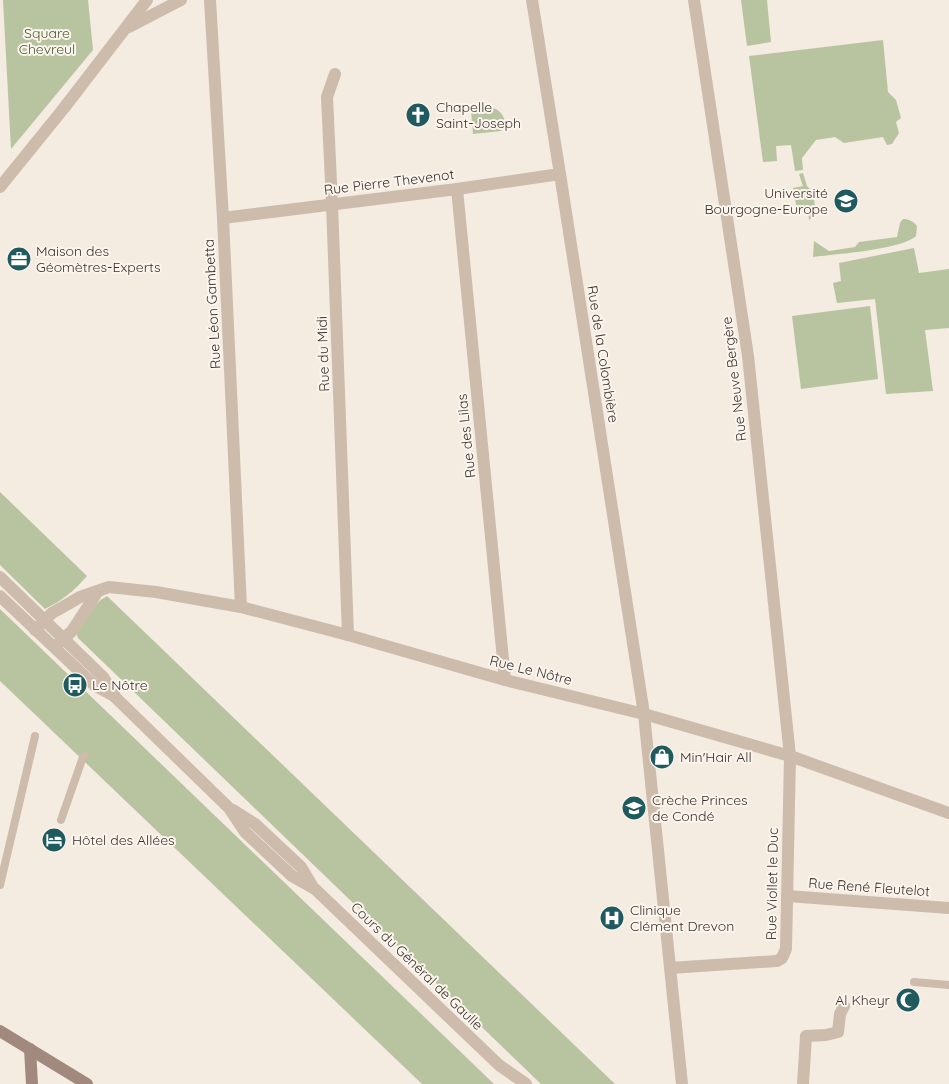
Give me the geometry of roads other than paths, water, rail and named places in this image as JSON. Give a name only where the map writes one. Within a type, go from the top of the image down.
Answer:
[{"type":"street","points":[[0,188],[148,0]]},
{"type":"street","points":[[124,29],[181,0]]},
{"type":"street","name":"Rue Léon Gambetta","points":[[210,0],[240,607]]},
{"type":"street","name":"Rue de la Colombière","points":[[532,0],[644,714],[682,1084]]},
{"type":"street","name":"Rue Neuve Bergère","points":[[694,0],[748,356],[790,756]]},
{"type":"street","name":"Rue du Midi","points":[[335,74],[327,97],[348,635]]},
{"type":"street","name":"Rue Pierre Thevenot","points":[[222,218],[560,174]]},
{"type":"street","name":"Rue des Lilas","points":[[457,188],[506,680]]},
{"type":"street","name":"Cours du Général de Gaulle","points":[[0,577],[103,677],[116,698]]},
{"type":"street","name":"Rue Le Nôtre","points":[[35,630],[52,614],[80,597],[109,587],[147,591],[240,607],[348,635],[506,680],[644,714],[790,756],[949,813]]},
{"type":"street","points":[[55,648],[72,631],[98,592]]},
{"type":"street","name":"Cours du Général de Gaulle","points":[[0,596],[94,685],[116,698],[229,808],[255,824],[302,867],[315,889],[499,1065],[526,1084]]},
{"type":"street","name":"Rue Viollet le Duc","points":[[670,968],[772,962],[782,958],[786,949],[790,756]]},
{"type":"street","name":"Rue René Fleutelot","points":[[787,896],[949,908]]},
{"type":"street","points":[[803,1084],[806,1036],[838,1032],[840,1014],[844,1006]]},
{"type":"street","points":[[0,1031],[87,1084]]},
{"type":"street","points":[[30,1049],[32,1084]]},
{"type":"street","name":"Cours du Général de Gaulle","points":[[499,1065],[513,1084]]},
{"type":"lane","points":[[0,885],[35,736]]},
{"type":"lane","points":[[61,820],[82,757],[85,756]]},
{"type":"lane","points":[[914,982],[949,985]]},
{"type":"place","name":"Chapelle Saint-Joseph","points":[[418,115]]},
{"type":"place","name":"Université Bourgogne-Europe","points":[[846,201]]},
{"type":"place","name":"Maison des Géomètres-Experts","points":[[19,259]]},
{"type":"place","name":"Le Nôtre","points":[[75,685]]},
{"type":"place","name":"Min'Hair All","points":[[662,757]]},
{"type":"place","name":"Crèche Princes de Condé","points":[[634,808]]},
{"type":"place","name":"Hôtel des Allées","points":[[54,840]]},
{"type":"place","name":"Clinique Clément Drevon","points":[[612,918]]},
{"type":"place","name":"Al Kheyr","points":[[908,1000]]},
{"type":"park label","name":"Square Chevreul","points":[[47,42]]}]
